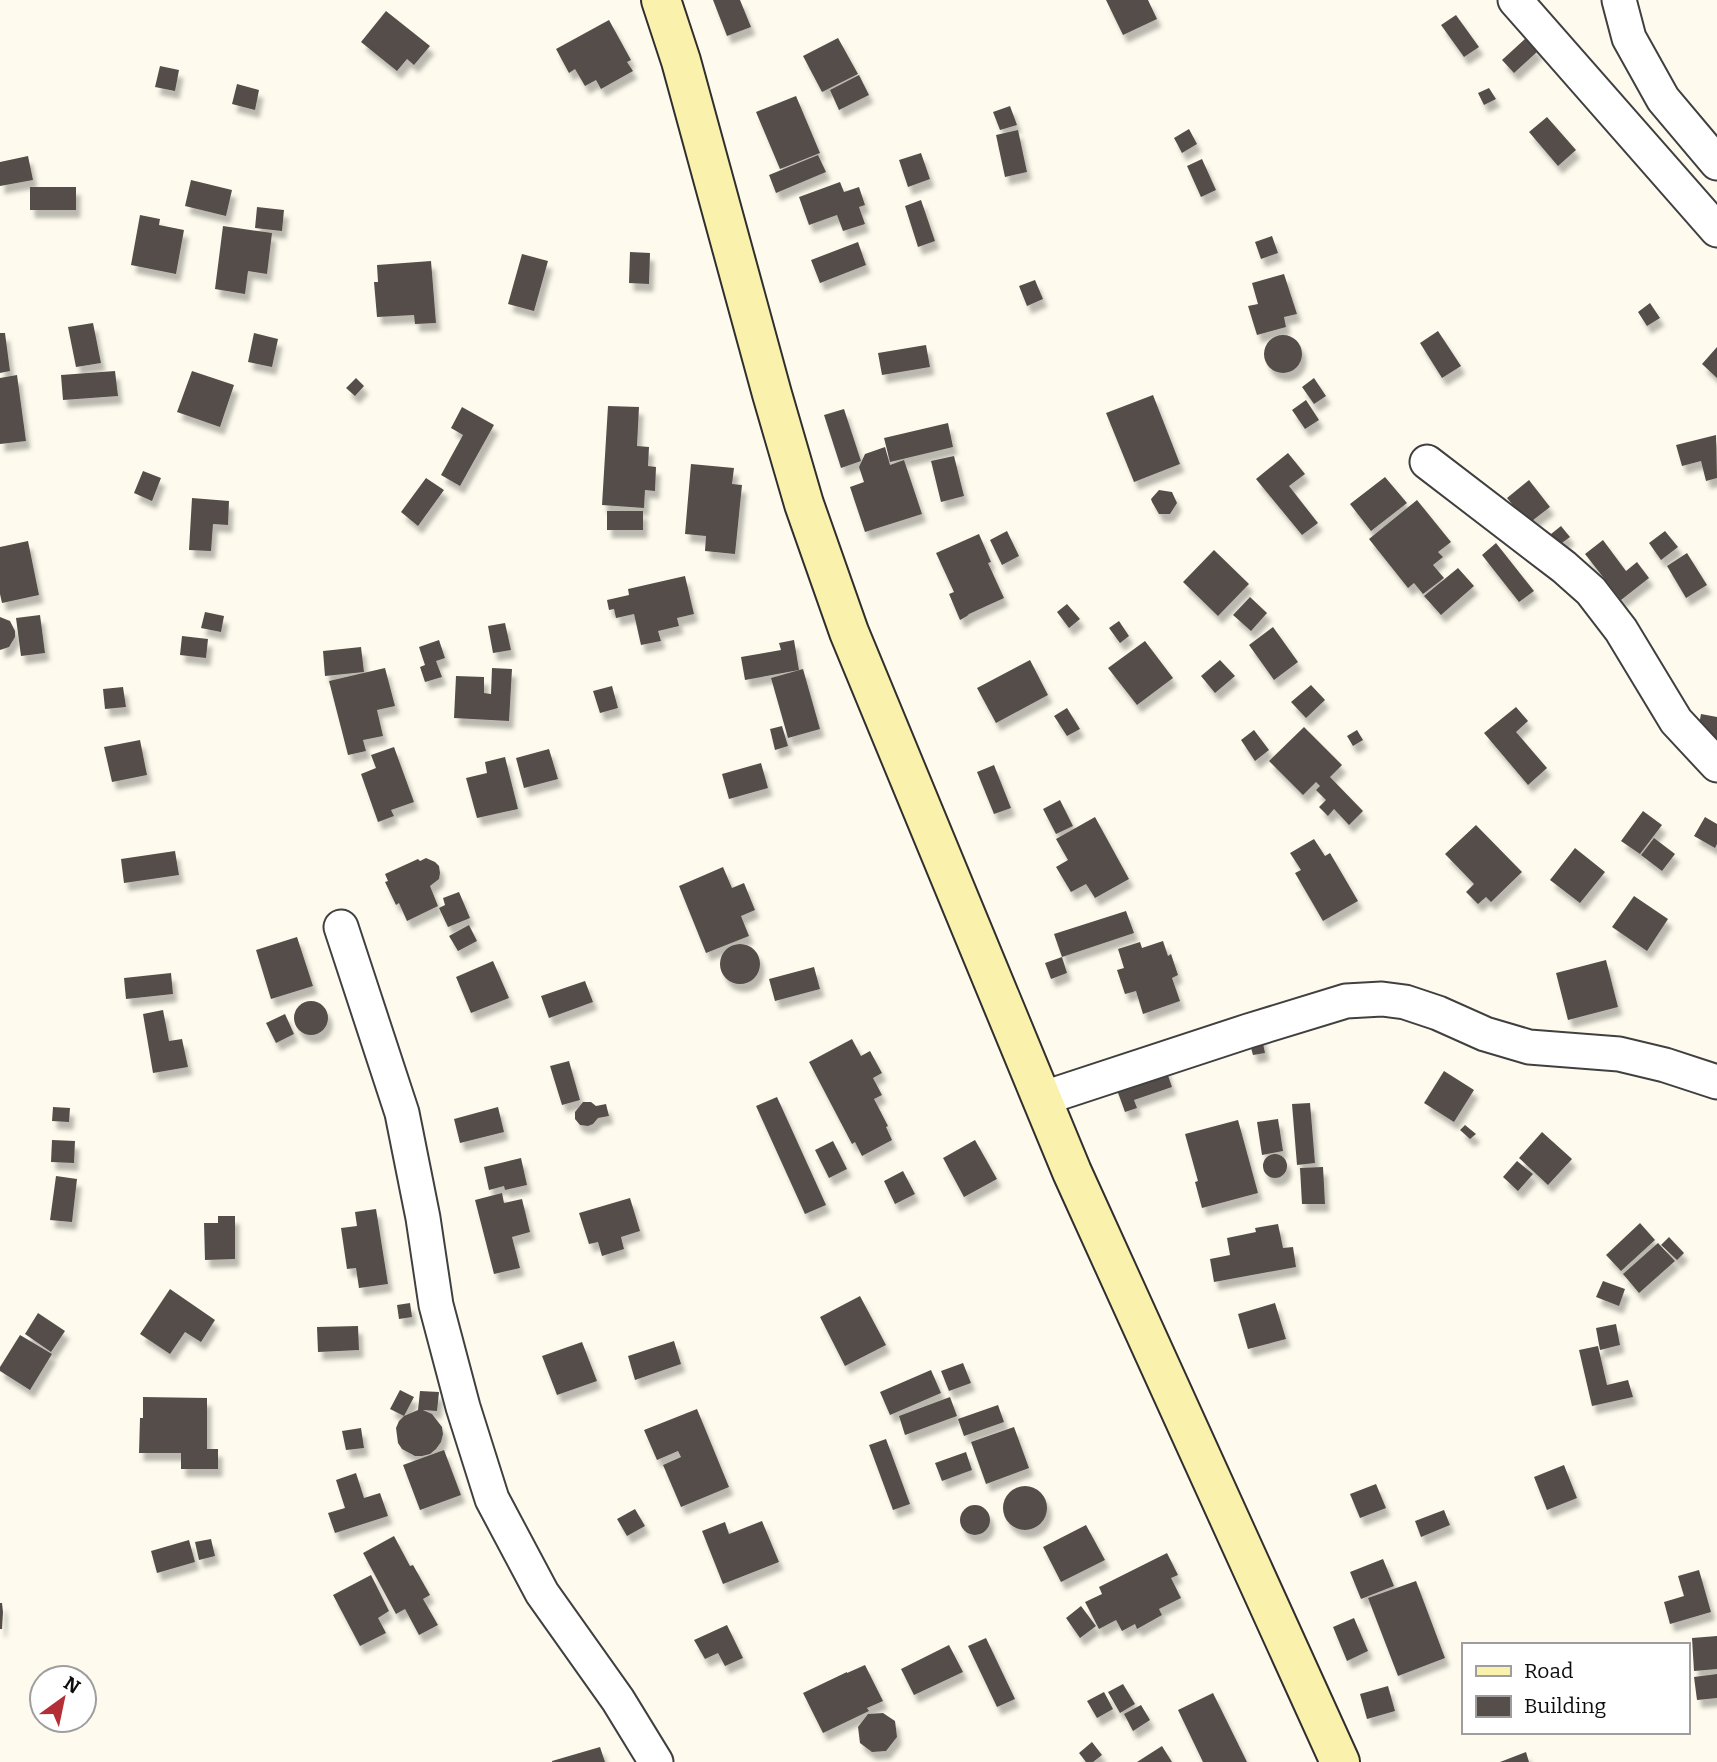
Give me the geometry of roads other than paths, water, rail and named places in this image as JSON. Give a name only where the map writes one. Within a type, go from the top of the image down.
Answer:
[{"type":"street","points":[[661,0],[681,61],[804,504],[849,632],[1072,1172],[1339,1762]]},
{"type":"street","points":[[1515,0],[1717,230]]},
{"type":"street","points":[[1619,0],[1629,38],[1663,99],[1717,163]]},
{"type":"street","points":[[1427,462],[1564,567],[1591,591],[1621,630],[1676,721],[1717,765]]},
{"type":"street","points":[[341,927],[402,1113],[436,1305],[492,1499],[542,1593],[618,1700],[656,1762]]},
{"type":"street","points":[[1041,1098],[1346,1001],[1382,999],[1405,1002],[1485,1034],[1529,1047],[1619,1054],[1717,1082]]}]
